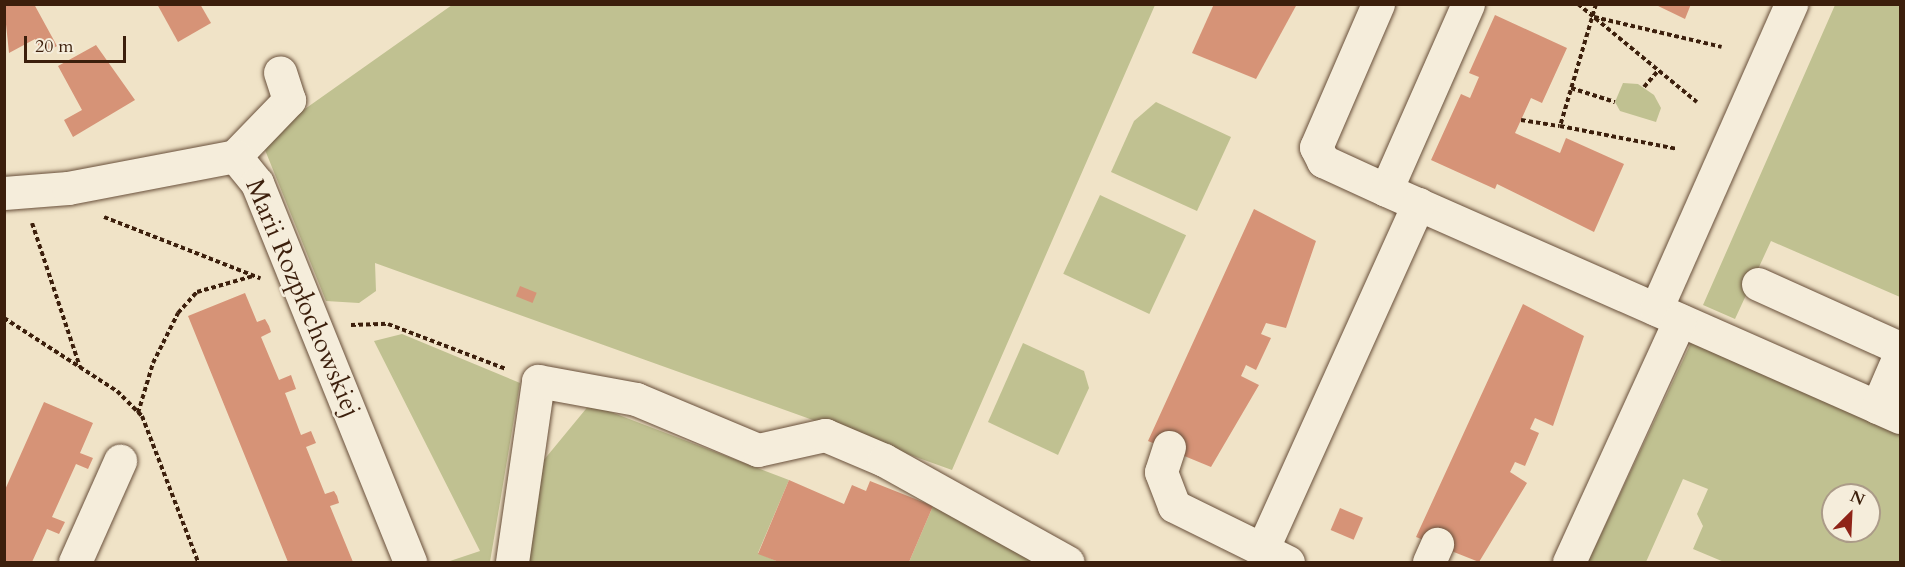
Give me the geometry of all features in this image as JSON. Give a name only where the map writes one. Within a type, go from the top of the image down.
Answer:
[{"type":"street","points":[[1378,4],[1316,147],[1323,161],[1889,412],[1900,354]]},
{"type":"street","points":[[1386,190],[1468,4]]},
{"type":"street","points":[[1569,562],[1791,4]]},
{"type":"street","points":[[235,156],[289,100],[280,72]]},
{"type":"street","name":"Marii Rozpłochowskiej","points":[[4,193],[69,188],[235,156],[257,183],[317,326],[410,562]]},
{"type":"street","points":[[1169,447],[1161,472],[1174,506],[1275,556],[1418,204]]},
{"type":"street","points":[[1758,284],[1900,348]]},
{"type":"street","points":[[512,562],[538,381],[636,399],[758,450],[825,435],[884,460],[1067,562]]},
{"type":"street","points":[[75,562],[120,461]]},
{"type":"path","points":[[1578,4],[1697,102]]},
{"type":"path","points":[[1560,126],[1596,4]]},
{"type":"path","points":[[1593,16],[1722,46]]},
{"type":"path","points":[[1644,87],[1658,71]]},
{"type":"path","points":[[1571,88],[1615,102]]},
{"type":"path","points":[[1521,120],[1677,149]]},
{"type":"path","points":[[93,213],[264,279]]},
{"type":"path","points":[[29,214],[80,368]]},
{"type":"path","points":[[138,413],[153,363],[178,313],[197,292],[254,276]]},
{"type":"path","points":[[317,326],[388,324],[538,381]]},
{"type":"green space","points":[[452,5],[1155,5],[952,470],[375,263],[376,291],[359,303],[326,301],[261,140]]},
{"type":"green space","points":[[1835,5],[1900,5],[1900,297],[1771,241],[1735,319],[1703,305]]},
{"type":"green space","points":[[1623,83],[1638,84],[1654,95],[1661,108],[1656,122],[1620,111],[1615,102]]},
{"type":"green space","points":[[1156,102],[1231,137],[1197,211],[1111,172],[1134,121]]},
{"type":"green space","points":[[1100,195],[1186,235],[1149,314],[1063,274]]},
{"type":"green space","points":[[402,334],[520,383],[490,562],[447,562],[480,551],[374,341]]},
{"type":"green space","points":[[1023,343],[1084,371],[1089,388],[1058,455],[988,422]]},
{"type":"green space","points":[[1691,343],[1900,434],[1900,562],[1724,562],[1693,549],[1703,526],[1697,514],[1708,489],[1683,479],[1646,562],[1588,562]]},
{"type":"green space","points":[[590,404],[789,480],[758,553],[779,562],[525,562],[543,461]]},
{"type":"green space","points":[[933,506],[1054,562],[909,562]]},
{"type":"building","points":[[34,4],[57,46],[43,54],[35,39],[9,53],[4,5]]},
{"type":"building","points":[[157,4],[200,4],[211,23],[178,42]]},
{"type":"building","points":[[1214,4],[1297,4],[1256,79],[1192,53]]},
{"type":"building","points":[[1654,4],[1691,4],[1685,19]]},
{"type":"building","points":[[1495,15],[1567,48],[1542,103],[1531,98],[1515,133],[1560,153],[1566,138],[1624,164],[1594,232],[1497,184],[1495,189],[1431,160],[1461,94],[1470,98],[1479,77],[1469,73]]},
{"type":"building","points":[[96,45],[135,100],[73,137],[64,120],[82,110],[58,66]]},
{"type":"building","points":[[1254,209],[1316,241],[1286,328],[1266,323],[1261,334],[1271,338],[1256,370],[1246,365],[1241,376],[1259,385],[1211,467],[1148,441]]},
{"type":"building","points":[[520,286],[537,293],[533,303],[516,296]]},
{"type":"building","points":[[245,293],[257,322],[265,319],[269,326],[271,332],[261,337],[279,380],[291,375],[296,389],[285,393],[301,435],[311,431],[316,443],[306,447],[325,494],[334,491],[337,496],[339,503],[330,506],[353,562],[288,562],[188,316]]},
{"type":"building","points":[[1523,304],[1584,336],[1553,426],[1535,418],[1530,429],[1539,433],[1525,466],[1515,462],[1510,472],[1527,483],[1479,562],[1416,537]]},
{"type":"building","points":[[44,402],[93,423],[80,453],[93,458],[88,469],[76,464],[52,517],[65,522],[59,534],[47,529],[32,562],[4,562],[4,492]]},
{"type":"building","points":[[789,480],[844,504],[852,485],[866,491],[870,481],[933,506],[909,562],[779,562],[758,554]]},
{"type":"building","points":[[1340,508],[1363,518],[1354,540],[1331,530]]}]
